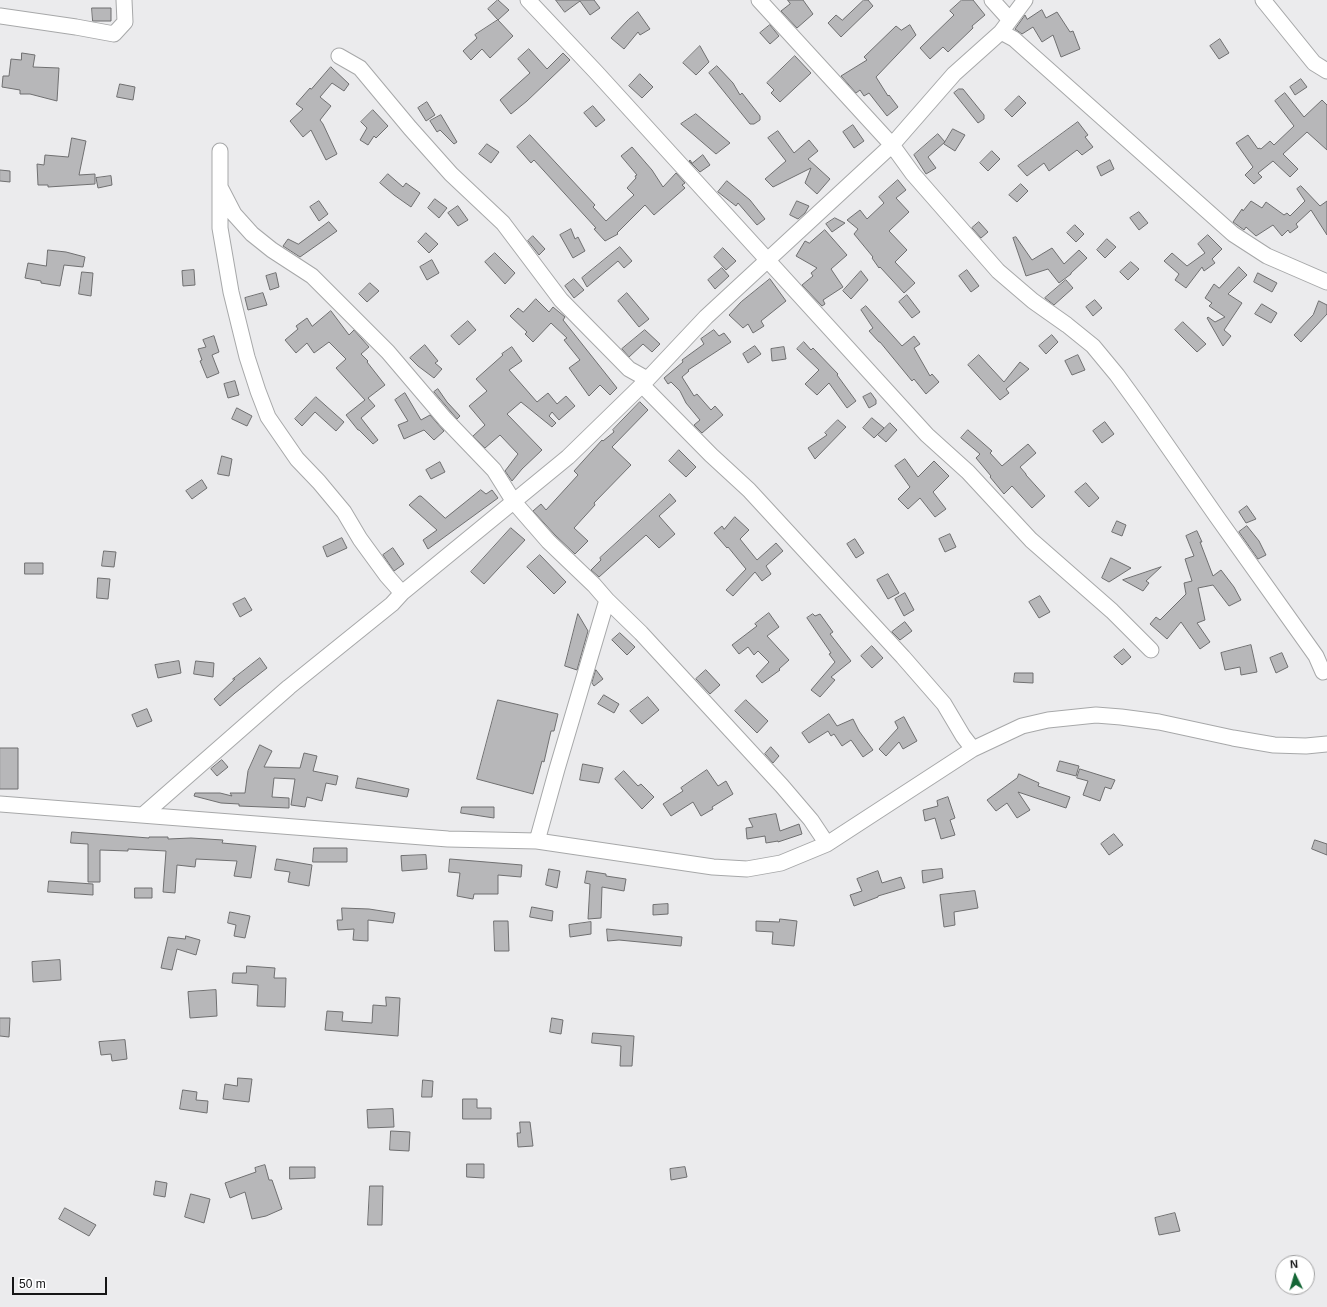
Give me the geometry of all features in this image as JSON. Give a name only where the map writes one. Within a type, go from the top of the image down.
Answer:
[{"type":"street","points":[[0,16],[76,26],[114,34],[125,22],[124,0]]},
{"type":"street","points":[[528,0],[596,72],[927,435],[968,472],[1031,540],[1112,611],[1151,650]]},
{"type":"street","points":[[759,0],[892,145],[912,174],[998,271],[1033,301],[1093,346],[1117,375],[1316,656],[1323,672]]},
{"type":"street","points":[[992,0],[1010,20]]},
{"type":"street","points":[[143,815],[289,687],[392,604],[402,594],[568,457],[645,382],[706,317],[892,145],[954,74],[1001,32],[1025,0]]},
{"type":"street","points":[[1263,0],[1314,64],[1327,71]]},
{"type":"street","points":[[1001,32],[1014,39],[1233,234],[1267,256],[1327,282]]},
{"type":"street","points":[[339,56],[360,68],[451,174],[503,223],[561,300],[629,369],[645,382],[711,455],[749,490],[903,658],[944,704],[962,736],[973,749]]},
{"type":"street","points":[[220,151],[220,228],[236,315],[249,364],[268,417],[297,459],[344,512],[360,538],[402,594]]},
{"type":"street","points":[[220,187],[234,214],[252,234],[272,250],[312,276],[388,352],[446,419],[494,470],[514,502],[548,541],[641,633],[782,786],[811,820],[827,844]]},
{"type":"street","points":[[537,841],[563,747],[607,600]]},
{"type":"street","points":[[0,804],[448,839],[537,841],[713,867],[747,869],[781,863],[827,844],[973,749],[1022,726],[1048,720],[1096,715],[1159,722],[1274,745],[1306,746],[1327,744]]},
{"type":"building","points":[[498,0],[509,10],[498,20],[488,9]]},
{"type":"building","points":[[556,0],[594,0],[600,8],[590,15],[580,1],[565,12]]},
{"type":"building","points":[[788,0],[803,0],[813,14],[797,28],[781,11],[790,4]]},
{"type":"building","points":[[864,0],[868,0],[873,6],[841,37],[828,23],[836,15],[842,20]]},
{"type":"building","points":[[962,0],[973,0],[985,15],[972,26],[973,28],[948,52],[943,47],[930,59],[920,48],[954,15],[950,11]]},
{"type":"building","points":[[92,8],[111,8],[111,21],[93,21]]},
{"type":"building","points":[[1042,10],[1046,18],[1057,12],[1070,32],[1073,31],[1080,49],[1061,57],[1053,35],[1042,42],[1033,27],[1022,34],[1015,29],[1025,15],[1027,19]]},
{"type":"building","points":[[638,12],[650,29],[640,35],[638,32],[624,49],[611,38]]},
{"type":"building","points":[[498,20],[513,36],[490,58],[482,49],[471,60],[463,51],[477,38],[475,35]]},
{"type":"building","points":[[770,25],[779,36],[770,44],[760,33]]},
{"type":"building","points":[[910,25],[916,35],[876,77],[888,96],[889,95],[898,107],[887,116],[869,93],[864,96],[860,90],[856,93],[841,76],[867,60],[864,57],[896,26],[901,30]]},
{"type":"building","points":[[1220,39],[1229,53],[1219,59],[1210,46]]},
{"type":"building","points":[[700,46],[709,62],[696,75],[683,63]]},
{"type":"building","points":[[529,49],[547,69],[563,53],[570,60],[527,101],[511,114],[500,100],[530,73],[518,59]]},
{"type":"building","points":[[22,53],[35,55],[33,67],[59,68],[57,101],[30,94],[20,94],[20,90],[2,87],[3,76],[9,76],[11,59],[21,60]]},
{"type":"building","points":[[795,56],[811,73],[780,102],[771,93],[774,90],[767,83]]},
{"type":"building","points":[[717,66],[733,83],[740,95],[742,93],[760,116],[760,120],[754,124],[750,124],[709,73]]},
{"type":"building","points":[[331,67],[349,84],[344,91],[332,83],[320,97],[331,106],[320,120],[337,154],[326,160],[311,130],[303,137],[290,121],[303,109],[296,104]]},
{"type":"building","points":[[640,74],[653,87],[642,98],[629,86]]},
{"type":"building","points":[[1301,79],[1307,87],[1295,95],[1290,87]]},
{"type":"building","points":[[120,84],[135,87],[133,100],[117,97]]},
{"type":"building","points":[[959,89],[963,89],[984,115],[984,119],[978,123],[954,93]]},
{"type":"building","points":[[1285,93],[1304,117],[1322,100],[1327,105],[1327,150],[1307,132],[1283,154],[1298,169],[1290,177],[1273,161],[1258,173],[1262,177],[1254,184],[1245,175],[1253,167],[1236,143],[1248,135],[1258,149],[1261,149],[1270,141],[1274,145],[1294,126],[1275,101]]},
{"type":"building","points":[[1019,96],[1026,103],[1012,117],[1005,110]]},
{"type":"building","points":[[427,102],[435,115],[426,121],[418,108]]},
{"type":"building","points":[[593,106],[605,120],[596,127],[584,113]]},
{"type":"building","points":[[373,110],[388,126],[376,138],[374,136],[368,145],[360,140],[367,128],[361,122]]},
{"type":"building","points":[[696,114],[730,143],[716,154],[681,124]]},
{"type":"building","points":[[441,115],[457,142],[454,144],[440,130],[437,132],[430,121]]},
{"type":"building","points":[[1078,122],[1088,135],[1085,137],[1093,147],[1082,155],[1077,150],[1049,171],[1044,163],[1027,176],[1018,166]]},
{"type":"building","points":[[853,125],[864,141],[854,148],[843,132]]},
{"type":"building","points":[[953,129],[965,135],[955,151],[944,144]]},
{"type":"building","points":[[778,131],[794,153],[809,140],[818,151],[808,159],[830,179],[817,194],[805,183],[811,168],[773,187],[765,179],[786,161],[768,138]]},
{"type":"building","points":[[938,134],[945,142],[928,157],[936,168],[926,174],[914,155]]},
{"type":"building","points":[[530,135],[595,205],[593,207],[606,221],[634,195],[627,188],[637,175],[621,156],[632,147],[652,170],[663,187],[676,173],[685,183],[682,185],[685,188],[654,215],[645,205],[617,233],[618,234],[605,241],[594,229],[596,228],[534,160],[531,163],[517,147]]},
{"type":"building","points":[[72,138],[86,141],[79,175],[95,174],[95,184],[48,187],[48,185],[38,185],[37,164],[44,165],[45,155],[68,157]]},
{"type":"building","points":[[487,144],[499,152],[491,163],[479,154]]},
{"type":"building","points":[[992,151],[1000,159],[988,171],[980,163]]},
{"type":"building","points":[[703,155],[710,165],[700,172],[689,161],[690,160],[692,163]]},
{"type":"building","points":[[1110,160],[1114,169],[1101,176],[1097,167]]},
{"type":"building","points":[[0,170],[10,171],[10,182],[0,181]]},
{"type":"building","points":[[388,174],[403,187],[406,183],[420,193],[411,207],[380,183]]},
{"type":"building","points":[[111,176],[112,185],[98,188],[96,178]]},
{"type":"building","points":[[898,180],[906,190],[896,198],[909,212],[889,231],[907,250],[895,262],[915,283],[904,293],[880,267],[879,268],[872,258],[873,257],[854,234],[858,229],[847,220],[860,210],[867,219],[884,203],[879,197]]},
{"type":"building","points":[[727,181],[750,200],[765,219],[757,225],[738,203],[736,206],[718,192]]},
{"type":"building","points":[[1021,184],[1028,191],[1017,202],[1009,195]]},
{"type":"building","points":[[1301,186],[1320,206],[1327,201],[1327,235],[1311,210],[1296,224],[1298,227],[1290,233],[1288,230],[1282,236],[1273,225],[1256,236],[1246,227],[1244,230],[1233,222],[1242,209],[1243,211],[1251,201],[1262,208],[1266,202],[1284,215],[1287,213],[1290,216],[1305,201],[1297,189]]},
{"type":"building","points":[[435,199],[447,208],[439,218],[428,208]]},
{"type":"building","points":[[319,201],[328,214],[319,221],[310,207]]},
{"type":"building","points":[[797,201],[809,206],[805,213],[798,219],[790,215]]},
{"type":"building","points":[[458,206],[468,220],[458,226],[448,213]]},
{"type":"building","points":[[1139,212],[1148,223],[1139,230],[1130,218]]},
{"type":"building","points":[[835,218],[845,223],[832,232],[826,224]]},
{"type":"building","points":[[329,222],[337,231],[300,257],[283,246],[288,239],[298,244]]},
{"type":"building","points":[[979,222],[988,232],[981,238],[972,228]]},
{"type":"building","points":[[1075,225],[1084,234],[1076,242],[1067,233]]},
{"type":"building","points":[[571,229],[575,239],[578,237],[585,251],[573,258],[560,235]]},
{"type":"building","points":[[825,230],[847,255],[831,269],[843,287],[823,300],[825,304],[822,306],[802,285],[813,276],[811,273],[817,268],[796,256],[805,241],[809,243]]},
{"type":"building","points":[[426,233],[438,244],[429,253],[418,242]]},
{"type":"building","points":[[1208,235],[1222,249],[1212,259],[1215,263],[1204,271],[1202,267],[1186,288],[1175,280],[1179,274],[1164,261],[1172,253],[1187,266],[1205,253],[1198,244]]},
{"type":"building","points":[[533,236],[545,249],[539,255],[528,241]]},
{"type":"building","points":[[1016,237],[1032,260],[1052,248],[1064,264],[1079,250],[1087,258],[1071,274],[1059,283],[1048,269],[1026,276],[1013,238]]},
{"type":"building","points":[[1107,239],[1116,247],[1105,258],[1097,250]]},
{"type":"building","points":[[620,247],[632,261],[624,268],[618,261],[587,287],[582,278]]},
{"type":"building","points":[[723,248],[736,261],[726,270],[714,257]]},
{"type":"building","points":[[48,250],[66,252],[85,257],[83,267],[64,265],[60,286],[41,283],[41,281],[25,278],[28,263],[46,266]]},
{"type":"building","points":[[495,253],[515,273],[505,284],[485,262]]},
{"type":"building","points":[[432,260],[439,273],[427,280],[420,267]]},
{"type":"building","points":[[1131,262],[1139,269],[1128,280],[1120,272]]},
{"type":"building","points":[[1239,267],[1247,275],[1228,294],[1242,303],[1224,330],[1231,336],[1223,346],[1207,318],[1208,317],[1215,322],[1225,317],[1209,306],[1212,303],[1205,298],[1214,284],[1219,288]]},
{"type":"building","points":[[722,268],[729,276],[715,289],[708,280]]},
{"type":"building","points":[[194,270],[195,285],[183,286],[182,271]]},
{"type":"building","points":[[967,270],[979,286],[971,292],[959,276]]},
{"type":"building","points":[[861,271],[868,280],[851,299],[843,291]]},
{"type":"building","points":[[82,272],[93,273],[91,296],[79,294]]},
{"type":"building","points":[[276,273],[279,287],[270,290],[266,276]]},
{"type":"building","points":[[1258,273],[1277,283],[1272,292],[1254,282]]},
{"type":"building","points":[[574,279],[584,290],[574,298],[565,286]]},
{"type":"building","points":[[770,279],[786,301],[761,321],[764,326],[753,333],[748,324],[743,328],[729,315],[741,302]]},
{"type":"building","points":[[1066,280],[1073,288],[1054,305],[1045,298]]},
{"type":"building","points":[[370,283],[379,291],[367,302],[359,294]]},
{"type":"building","points":[[263,293],[267,305],[248,310],[245,298]]},
{"type":"building","points":[[627,293],[649,319],[639,327],[618,301]]},
{"type":"building","points":[[907,295],[920,312],[912,318],[899,302]]},
{"type":"building","points":[[536,299],[549,312],[553,307],[565,317],[563,320],[617,388],[610,395],[600,385],[589,396],[569,368],[580,360],[564,340],[567,338],[551,323],[533,342],[525,334],[527,332],[510,316],[518,308],[523,312]]},
{"type":"building","points":[[1095,300],[1102,308],[1093,316],[1086,307]]},
{"type":"building","points":[[1319,301],[1327,305],[1327,314],[1301,342],[1294,335],[1313,315]]},
{"type":"building","points":[[1262,304],[1277,313],[1271,323],[1255,314]]},
{"type":"building","points":[[866,306],[902,346],[914,336],[920,344],[914,348],[930,376],[932,374],[939,382],[926,394],[914,379],[912,381],[869,331],[873,328],[861,310]]},
{"type":"building","points":[[331,311],[349,335],[354,330],[369,347],[361,354],[368,361],[367,362],[385,385],[368,398],[375,406],[361,418],[378,440],[373,444],[358,430],[346,415],[365,400],[336,368],[346,359],[329,342],[314,353],[307,343],[296,353],[285,340],[298,329],[296,326],[307,318],[312,326]]},
{"type":"building","points":[[468,321],[476,330],[459,345],[451,336]]},
{"type":"building","points":[[1183,322],[1206,344],[1197,352],[1175,330]]},
{"type":"building","points":[[645,330],[660,344],[652,352],[643,344],[629,357],[622,349]]},
{"type":"building","points":[[714,330],[719,336],[724,333],[731,342],[688,370],[689,371],[682,377],[694,396],[697,394],[711,410],[715,406],[723,415],[702,433],[694,425],[700,420],[686,403],[680,391],[671,382],[668,384],[664,378],[683,362],[682,360],[704,344],[701,339]]},
{"type":"building","points":[[1052,335],[1058,342],[1046,354],[1039,346]]},
{"type":"building","points":[[214,336],[219,352],[212,355],[219,373],[207,378],[200,361],[202,360],[198,349],[206,347],[203,340]]},
{"type":"building","points":[[804,342],[811,350],[813,348],[838,374],[837,375],[856,401],[847,408],[829,383],[817,395],[805,384],[819,370],[797,349]]},
{"type":"building","points":[[425,345],[438,361],[435,363],[442,369],[434,378],[410,358]]},
{"type":"building","points":[[755,346],[761,354],[748,363],[743,354]]},
{"type":"building","points":[[512,347],[522,361],[509,370],[537,402],[548,393],[557,404],[566,396],[575,406],[559,420],[552,412],[549,416],[556,423],[552,427],[521,402],[507,414],[542,450],[512,481],[505,471],[518,454],[500,435],[485,448],[473,436],[485,425],[469,406],[487,391],[476,379],[503,355],[502,354]]},
{"type":"building","points":[[784,347],[786,359],[772,361],[771,349]]},
{"type":"building","points":[[979,355],[1004,382],[1020,362],[1029,369],[1006,389],[1009,393],[1000,400],[968,365]]},
{"type":"building","points":[[1078,355],[1085,370],[1072,375],[1065,361]]},
{"type":"building","points":[[235,381],[239,395],[228,398],[224,384]]},
{"type":"building","points":[[438,389],[447,402],[460,416],[457,419],[434,392]]},
{"type":"building","points":[[405,393],[421,420],[430,415],[444,431],[434,440],[424,430],[404,439],[398,425],[408,421],[395,400]]},
{"type":"building","points":[[871,393],[876,400],[876,404],[869,408],[863,397]]},
{"type":"building","points":[[316,397],[344,422],[336,431],[315,412],[302,426],[295,419]]},
{"type":"building","points":[[640,402],[648,410],[612,447],[631,465],[594,503],[595,505],[574,528],[588,541],[575,554],[533,511],[541,504],[546,510],[578,475],[574,471],[602,440],[603,441],[614,432],[613,430]]},
{"type":"building","points":[[237,408],[252,416],[247,426],[232,419]]},
{"type":"building","points":[[872,418],[884,428],[874,438],[863,428]]},
{"type":"building","points":[[838,420],[846,427],[815,459],[808,448],[827,435],[825,433]]},
{"type":"building","points":[[1105,422],[1114,434],[1102,443],[1093,431]]},
{"type":"building","points":[[890,423],[897,430],[886,442],[878,435]]},
{"type":"building","points":[[968,430],[992,451],[990,453],[1002,466],[1028,444],[1036,453],[1020,467],[1045,496],[1032,508],[1012,486],[1004,494],[976,458],[980,454],[961,438]]},
{"type":"building","points":[[679,450],[696,467],[686,477],[669,461]]},
{"type":"building","points":[[222,456],[232,459],[229,476],[218,474]]},
{"type":"building","points":[[905,459],[918,477],[934,461],[949,476],[933,492],[946,509],[935,517],[920,498],[908,509],[898,499],[910,487],[895,466]]},
{"type":"building","points":[[440,462],[445,472],[431,479],[426,470]]},
{"type":"building","points":[[202,480],[207,488],[192,499],[186,491]]},
{"type":"building","points":[[1086,483],[1099,498],[1089,507],[1075,492]]},
{"type":"building","points":[[481,490],[486,494],[492,490],[498,498],[428,549],[423,540],[437,530],[409,505],[421,496],[445,518]]},
{"type":"building","points":[[670,494],[676,501],[659,516],[675,534],[659,548],[646,535],[599,577],[591,570],[601,560],[600,558]]},
{"type":"building","points":[[1247,506],[1256,519],[1246,523],[1239,512]]},
{"type":"building","points":[[735,517],[749,530],[740,539],[757,560],[776,543],[783,551],[766,566],[771,574],[762,581],[755,572],[733,596],[726,590],[746,569],[714,533],[722,526],[724,529]]},
{"type":"building","points":[[1117,521],[1126,525],[1122,536],[1112,532]]},
{"type":"building","points":[[1247,526],[1259,541],[1266,555],[1258,559],[1239,532]]},
{"type":"building","points":[[511,528],[525,540],[484,584],[471,572]]},
{"type":"building","points":[[1197,531],[1213,576],[1221,570],[1234,587],[1241,600],[1229,606],[1213,585],[1198,588],[1205,620],[1197,623],[1210,642],[1200,649],[1181,622],[1167,639],[1150,624],[1156,617],[1160,620],[1186,594],[1184,583],[1192,581],[1185,559],[1194,556],[1186,536]]},
{"type":"building","points":[[950,534],[956,547],[945,552],[939,539]]},
{"type":"building","points":[[342,538],[347,548],[327,557],[323,547]]},
{"type":"building","points":[[855,539],[864,553],[856,558],[847,544]]},
{"type":"building","points":[[393,548],[404,564],[394,571],[383,555]]},
{"type":"building","points":[[104,551],[116,552],[114,567],[102,566]]},
{"type":"building","points":[[540,555],[566,582],[554,594],[527,567]]},
{"type":"building","points":[[1111,558],[1131,568],[1109,582],[1102,578]]},
{"type":"building","points":[[25,563],[43,563],[43,574],[25,574]]},
{"type":"building","points":[[1161,567],[1146,581],[1149,583],[1143,591],[1123,580]]},
{"type":"building","points":[[888,574],[899,593],[888,599],[877,580]]},
{"type":"building","points":[[98,578],[110,579],[108,599],[97,598]]},
{"type":"building","points":[[905,593],[914,610],[904,616],[895,599]]},
{"type":"building","points":[[1040,596],[1050,612],[1039,618],[1029,602]]},
{"type":"building","points":[[245,598],[252,610],[240,617],[233,604]]},
{"type":"building","points":[[769,613],[779,627],[767,636],[789,660],[779,669],[780,670],[762,683],[756,676],[769,662],[758,651],[754,655],[748,647],[739,654],[732,645],[757,626],[755,624]]},
{"type":"building","points":[[578,614],[588,631],[577,670],[565,666]]},
{"type":"building","points":[[813,614],[815,616],[820,614],[833,632],[830,634],[851,661],[831,677],[835,680],[820,697],[811,690],[835,662],[829,654],[831,653],[807,618]]},
{"type":"building","points":[[905,622],[912,631],[900,640],[892,632]]},
{"type":"building","points":[[620,633],[635,647],[627,655],[612,640]]},
{"type":"building","points":[[1251,645],[1257,672],[1241,675],[1240,667],[1225,670],[1221,653]]},
{"type":"building","points":[[872,646],[883,658],[872,668],[861,656]]},
{"type":"building","points":[[1124,649],[1131,657],[1122,665],[1114,657]]},
{"type":"building","points":[[1282,653],[1288,667],[1276,673],[1270,658]]},
{"type":"building","points":[[260,658],[267,668],[220,706],[214,699],[235,679],[233,679]]},
{"type":"building","points":[[179,661],[181,673],[158,678],[155,665]]},
{"type":"building","points":[[196,661],[214,663],[213,677],[194,674]]},
{"type":"building","points":[[596,670],[603,679],[594,686],[592,683]]},
{"type":"building","points":[[706,670],[720,685],[710,694],[696,679]]},
{"type":"building","points":[[1015,673],[1033,673],[1033,683],[1014,682]]},
{"type":"building","points":[[604,695],[619,704],[614,713],[598,704]]},
{"type":"building","points":[[648,697],[659,710],[642,724],[630,711]]},
{"type":"building","points":[[498,700],[558,714],[554,731],[551,731],[544,762],[542,761],[533,794],[477,779]]},
{"type":"building","points":[[746,700],[768,721],[757,733],[735,711]]},
{"type":"building","points":[[147,709],[152,721],[137,727],[132,715]]},
{"type":"building","points":[[829,714],[837,726],[853,719],[859,731],[873,750],[863,757],[851,740],[842,746],[834,734],[831,736],[828,731],[809,743],[802,733]]},
{"type":"building","points":[[904,717],[917,741],[903,749],[899,742],[886,756],[879,749],[898,728],[895,722]]},
{"type":"building","points":[[260,745],[272,751],[264,767],[300,768],[304,753],[317,756],[313,771],[338,776],[336,785],[326,783],[322,801],[307,797],[305,807],[291,805],[295,779],[274,778],[272,797],[289,798],[289,808],[239,806],[239,804],[221,803],[194,796],[195,793],[220,793],[232,796],[230,793],[245,793],[248,771]]},
{"type":"building","points":[[771,747],[779,756],[773,763],[765,754]]},
{"type":"building","points":[[0,748],[18,748],[18,789],[0,789]]},
{"type":"building","points":[[222,760],[228,767],[217,776],[211,769]]},
{"type":"building","points":[[1060,761],[1079,766],[1076,776],[1057,771]]},
{"type":"building","points":[[583,764],[603,768],[599,783],[580,780]]},
{"type":"building","points":[[1080,769],[1115,780],[1111,789],[1105,787],[1100,801],[1083,795],[1088,781],[1077,778]]},
{"type":"building","points":[[707,770],[718,786],[726,781],[733,794],[701,816],[693,802],[671,816],[663,804],[683,791],[681,788]]},
{"type":"building","points":[[624,771],[638,786],[641,784],[654,797],[642,809],[615,779]]},
{"type":"building","points":[[1019,774],[1039,783],[1038,786],[1070,797],[1066,808],[1018,792],[1030,810],[1017,818],[1007,803],[996,811],[987,800],[1017,778]]},
{"type":"building","points":[[358,778],[409,789],[407,797],[356,788]]},
{"type":"building","points":[[948,797],[955,818],[950,820],[955,835],[941,839],[935,818],[925,821],[923,810],[938,806],[937,801]]},
{"type":"building","points":[[462,807],[494,807],[494,818],[461,813]]},
{"type":"building","points":[[776,814],[780,831],[799,824],[802,834],[778,842],[766,843],[765,836],[747,839],[746,828],[753,827],[749,819]]},
{"type":"building","points":[[72,832],[149,838],[168,837],[168,839],[191,838],[223,840],[222,843],[256,846],[251,878],[234,876],[237,861],[196,859],[195,867],[177,865],[175,893],[163,892],[166,851],[128,849],[128,851],[100,850],[100,882],[88,882],[88,844],[71,843]]},
{"type":"building","points":[[1114,834],[1123,845],[1109,855],[1101,844]]},
{"type":"building","points":[[1315,840],[1327,844],[1327,855],[1312,849]]},
{"type":"building","points":[[314,848],[347,848],[347,862],[313,862]]},
{"type":"building","points":[[426,855],[427,869],[402,871],[401,856]]},
{"type":"building","points":[[277,859],[312,865],[309,886],[288,882],[290,872],[275,870]]},
{"type":"building","points":[[450,859],[522,865],[521,877],[498,875],[498,894],[474,894],[473,899],[457,896],[460,873],[449,872]]},
{"type":"building","points":[[549,869],[560,871],[557,888],[546,885]]},
{"type":"building","points":[[942,869],[943,878],[923,883],[922,871]]},
{"type":"building","points":[[587,871],[626,879],[624,891],[602,887],[601,918],[588,919],[590,884],[585,883]]},
{"type":"building","points":[[878,871],[882,883],[901,877],[905,888],[878,896],[854,906],[850,895],[862,891],[857,879]]},
{"type":"building","points":[[49,881],[93,884],[93,895],[48,892]]},
{"type":"building","points":[[135,888],[152,888],[152,898],[135,898]]},
{"type":"building","points":[[975,891],[978,908],[954,912],[955,925],[944,927],[940,895]]},
{"type":"building","points":[[668,904],[668,914],[653,915],[653,905]]},
{"type":"building","points":[[532,907],[553,911],[552,921],[530,917]]},
{"type":"building","points":[[342,908],[369,909],[395,913],[393,923],[368,920],[368,941],[353,940],[354,929],[338,930],[337,920],[342,920]]},
{"type":"building","points":[[230,912],[250,916],[245,938],[234,936],[236,925],[228,923]]},
{"type":"building","points":[[780,919],[797,921],[794,946],[772,944],[773,932],[756,931],[756,921],[779,922]]},
{"type":"building","points":[[494,921],[508,921],[509,951],[495,951]]},
{"type":"building","points":[[591,922],[591,934],[570,937],[569,925]]},
{"type":"building","points":[[607,929],[682,937],[681,946],[619,940],[608,941]]},
{"type":"building","points":[[186,936],[200,940],[196,955],[177,949],[172,970],[161,968],[168,937],[185,939]]},
{"type":"building","points":[[60,960],[61,980],[33,982],[32,962]]},
{"type":"building","points":[[247,966],[275,968],[274,978],[286,978],[285,1007],[257,1006],[258,985],[232,983],[233,973],[246,973]]},
{"type":"building","points":[[216,990],[217,1016],[190,1018],[188,992]]},
{"type":"building","points":[[386,997],[400,998],[398,1036],[325,1030],[327,1011],[343,1012],[342,1021],[372,1023],[373,1005],[386,1006]]},
{"type":"building","points":[[0,1018],[10,1018],[9,1037],[0,1036]]},
{"type":"building","points":[[552,1018],[563,1020],[561,1034],[550,1032]]},
{"type":"building","points":[[593,1033],[634,1036],[632,1066],[620,1066],[621,1046],[592,1043]]},
{"type":"building","points":[[125,1040],[127,1059],[112,1061],[111,1054],[101,1055],[99,1042]]},
{"type":"building","points":[[238,1078],[252,1079],[249,1102],[223,1099],[225,1084],[237,1086]]},
{"type":"building","points":[[423,1080],[433,1081],[432,1097],[422,1097]]},
{"type":"building","points":[[183,1090],[197,1092],[196,1100],[208,1101],[207,1113],[180,1109]]},
{"type":"building","points":[[463,1099],[477,1099],[477,1108],[491,1108],[491,1119],[463,1119]]},
{"type":"building","points":[[393,1109],[394,1127],[368,1128],[367,1110]]},
{"type":"building","points":[[520,1122],[530,1122],[533,1146],[518,1147],[517,1133],[520,1133]]},
{"type":"building","points":[[391,1131],[410,1132],[409,1151],[390,1150]]},
{"type":"building","points":[[467,1164],[484,1164],[484,1178],[467,1177]]},
{"type":"building","points":[[265,1165],[269,1180],[272,1180],[282,1209],[266,1216],[252,1219],[245,1192],[230,1198],[225,1183],[256,1172],[255,1168]]},
{"type":"building","points":[[290,1167],[315,1167],[315,1178],[290,1179]]},
{"type":"building","points":[[685,1167],[687,1177],[671,1180],[670,1169]]},
{"type":"building","points":[[156,1181],[167,1183],[165,1197],[154,1195]]},
{"type":"building","points":[[370,1186],[383,1186],[382,1225],[368,1225]]},
{"type":"building","points":[[191,1194],[210,1199],[204,1223],[185,1217]]},
{"type":"building","points":[[65,1208],[96,1225],[89,1236],[59,1219]]},
{"type":"building","points":[[1175,1213],[1180,1231],[1159,1235],[1155,1218]]}]
